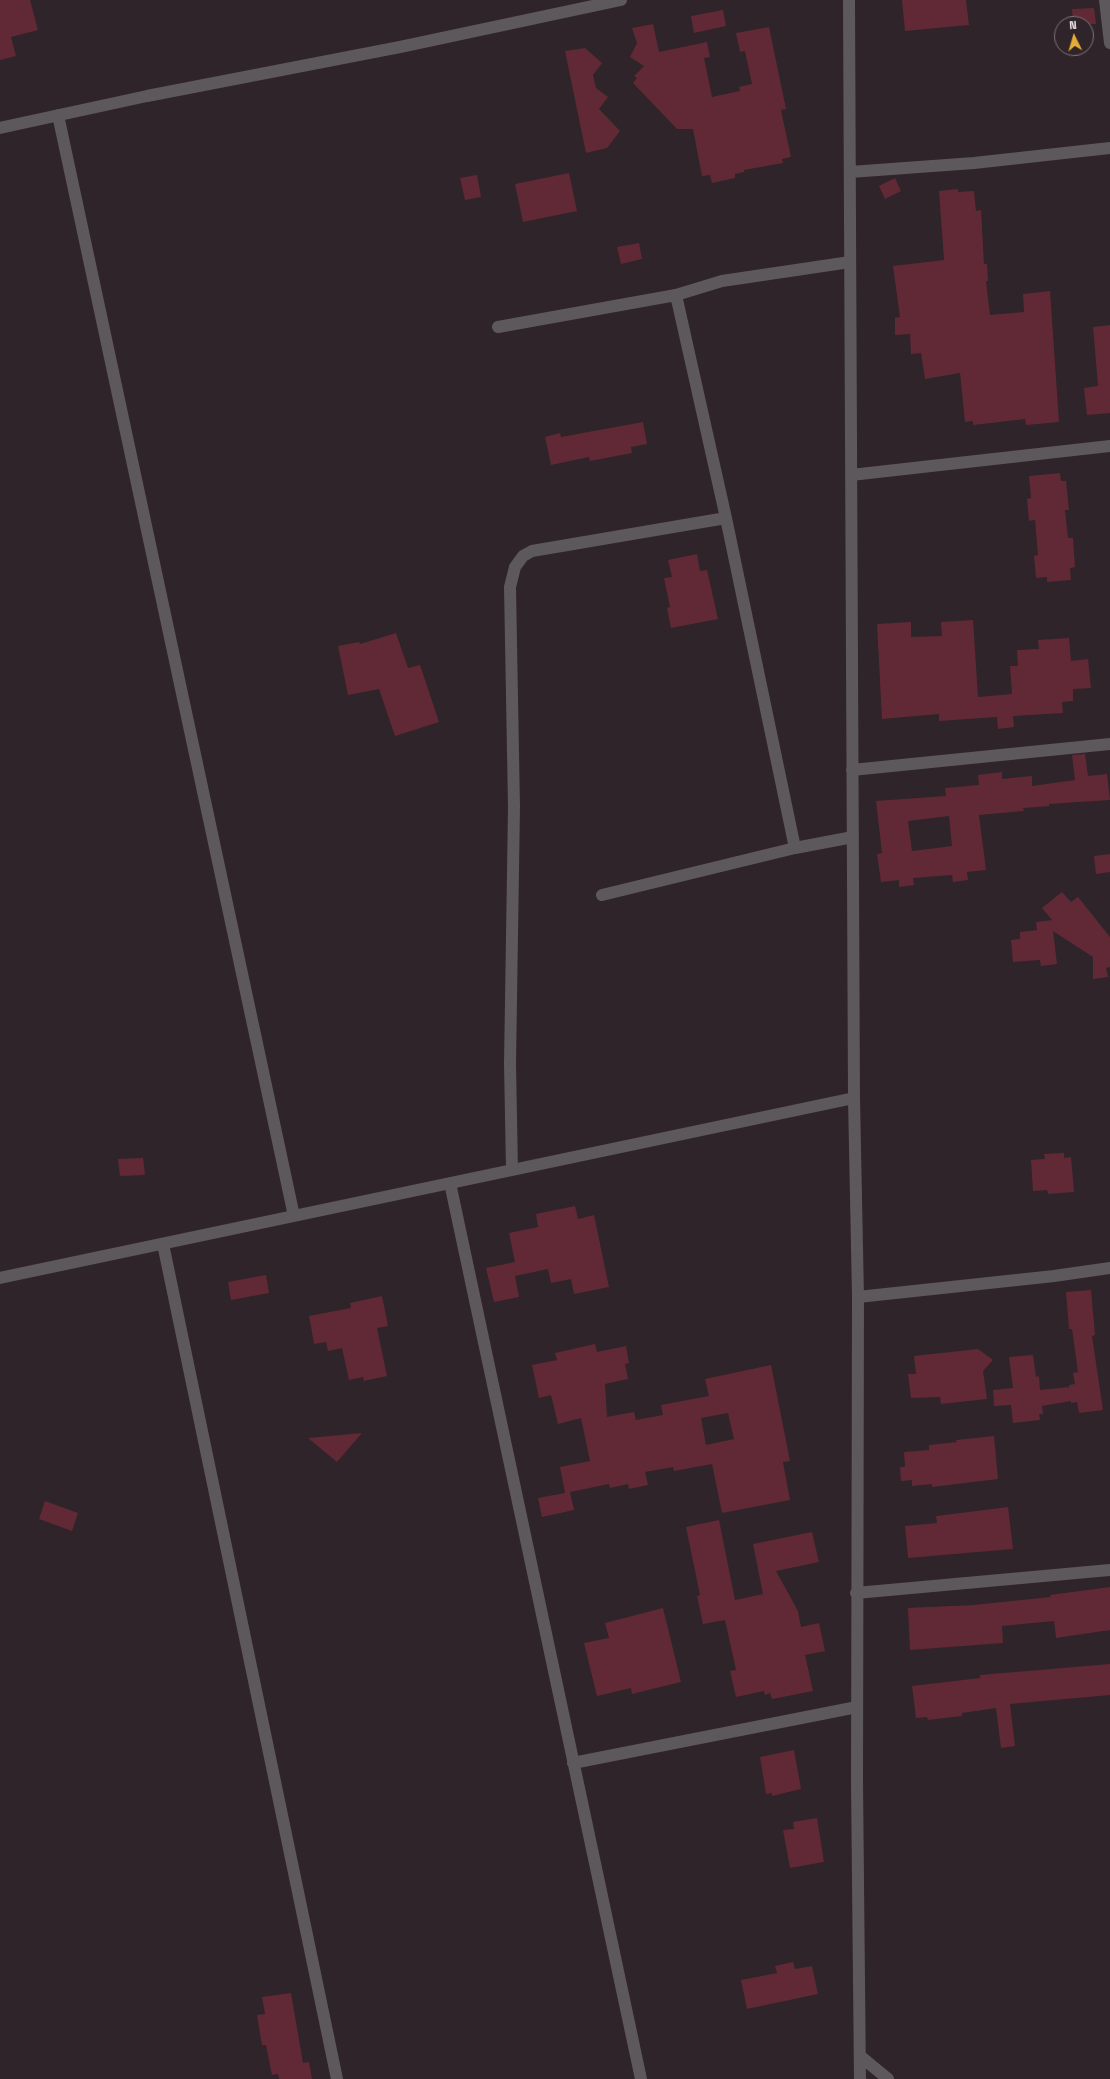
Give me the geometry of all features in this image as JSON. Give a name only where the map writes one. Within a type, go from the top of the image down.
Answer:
[{"type":"street","points":[[0,128],[58,115],[400,47],[621,0]]},
{"type":"street","points":[[849,0],[854,1098],[858,1297],[856,1593],[860,2079]]},
{"type":"street","points":[[1106,0],[1110,42]]},
{"type":"street","points":[[58,115],[294,1216]]},
{"type":"street","points":[[850,172],[974,162],[1110,148]]},
{"type":"street","points":[[498,327],[676,295],[722,281],[850,262]]},
{"type":"street","points":[[676,295],[726,518],[795,848]]},
{"type":"street","points":[[851,475],[1110,446]]},
{"type":"street","points":[[512,1170],[510,1064],[514,807],[510,587],[515,567],[523,556],[532,551],[726,518]]},
{"type":"street","points":[[852,770],[1110,744]]},
{"type":"street","points":[[602,894],[795,848],[853,837]]},
{"type":"street","points":[[0,1278],[854,1098]]},
{"type":"street","points":[[450,1183],[641,2079]]},
{"type":"street","points":[[163,1244],[338,2079]]},
{"type":"street","points":[[858,1297],[1054,1276],[1110,1268]]},
{"type":"street","points":[[856,1593],[1110,1570]]},
{"type":"street","points":[[574,1763],[857,1707]]},
{"type":"street","points":[[860,2056],[888,2079]]},
{"type":"building","points":[[0,0],[30,0],[38,30],[11,37],[16,56],[0,60]]},
{"type":"building","points":[[902,0],[966,0],[969,25],[905,31]]},
{"type":"building","points":[[1094,8],[1096,24],[1094,24],[1094,16],[1072,16],[1072,9]]},
{"type":"building","points":[[723,10],[726,26],[694,33],[691,16]]},
{"type":"building","points":[[653,24],[659,52],[707,42],[710,57],[704,58],[712,97],[740,91],[739,87],[752,84],[745,51],[740,52],[736,33],[769,27],[786,109],[781,110],[791,157],[782,159],[783,163],[744,170],[744,172],[735,174],[735,178],[712,183],[710,175],[702,176],[693,129],[677,129],[633,83],[637,78],[634,76],[644,66],[630,57],[637,43],[632,28]]},
{"type":"building","points":[[585,48],[602,63],[593,75],[596,88],[608,97],[599,109],[620,131],[607,148],[586,153],[565,51]]},
{"type":"building","points":[[569,173],[577,211],[523,222],[515,184]]},
{"type":"building","points":[[477,175],[481,197],[465,200],[460,178]]},
{"type":"building","points":[[895,178],[901,191],[885,199],[879,186]]},
{"type":"building","points":[[958,189],[958,192],[974,191],[976,211],[981,210],[984,264],[987,264],[988,281],[986,281],[990,315],[1024,312],[1023,294],[1050,291],[1059,422],[1026,425],[1025,419],[973,425],[973,421],[965,422],[960,373],[925,379],[921,353],[911,354],[910,334],[895,335],[895,318],[900,317],[893,266],[944,260],[939,191]]},
{"type":"building","points":[[639,243],[642,259],[621,264],[617,247]]},
{"type":"building","points":[[1110,325],[1110,413],[1087,415],[1084,388],[1098,386],[1093,327]]},
{"type":"building","points":[[643,422],[647,444],[631,447],[632,453],[590,461],[589,457],[551,465],[545,437],[560,433],[561,437]]},
{"type":"building","points":[[1060,473],[1061,481],[1066,481],[1069,510],[1065,510],[1068,538],[1073,538],[1075,567],[1070,568],[1071,580],[1047,582],[1047,577],[1036,578],[1034,556],[1038,555],[1035,520],[1029,521],[1027,499],[1031,498],[1029,476]]},
{"type":"building","points":[[697,554],[700,571],[707,570],[718,619],[671,628],[667,608],[670,607],[664,578],[672,577],[668,560]]},
{"type":"building","points":[[973,620],[978,697],[1012,694],[1010,666],[1018,666],[1017,650],[1039,649],[1038,640],[1069,638],[1071,661],[1088,659],[1091,688],[1073,689],[1073,701],[1062,702],[1063,713],[1013,716],[1014,727],[998,729],[997,717],[939,721],[939,714],[882,719],[877,624],[911,622],[911,637],[942,636],[941,622]]},
{"type":"building","points":[[396,633],[408,668],[420,665],[439,722],[395,736],[379,689],[348,695],[338,646],[359,642],[360,644]]},
{"type":"building","points":[[1085,754],[1088,776],[1107,774],[1110,800],[1049,804],[1049,806],[1023,808],[1024,811],[979,815],[986,870],[967,872],[968,880],[953,882],[952,875],[913,878],[914,885],[899,887],[899,880],[881,882],[877,854],[882,853],[876,801],[946,796],[945,788],[979,785],[978,775],[1002,772],[1002,779],[1032,776],[1032,786],[1075,780],[1072,755]],"holes":[[[949,816],[952,846],[912,851],[908,821]]]},
{"type":"building","points":[[1110,854],[1110,872],[1096,874],[1094,856]]},
{"type":"building","points":[[1062,892],[1071,902],[1078,897],[1110,937],[1110,967],[1106,968],[1108,977],[1093,979],[1093,957],[1053,931],[1057,964],[1041,966],[1040,960],[1013,962],[1011,940],[1020,939],[1020,932],[1037,930],[1036,922],[1052,920],[1042,908]]},
{"type":"building","points":[[1064,1153],[1064,1158],[1071,1157],[1074,1192],[1048,1194],[1047,1190],[1033,1191],[1031,1160],[1045,1159],[1044,1154]]},
{"type":"building","points":[[143,1158],[145,1175],[120,1176],[118,1159]]},
{"type":"building","points":[[575,1206],[578,1219],[594,1215],[609,1287],[574,1294],[571,1279],[551,1283],[548,1269],[515,1276],[519,1297],[494,1302],[486,1268],[515,1262],[509,1233],[538,1227],[536,1214]]},
{"type":"building","points":[[266,1275],[269,1293],[231,1300],[228,1282]]},
{"type":"building","points":[[1091,1290],[1095,1335],[1092,1336],[1103,1410],[1079,1413],[1077,1402],[1071,1403],[1071,1401],[1042,1406],[1043,1414],[1039,1414],[1040,1420],[1013,1423],[1011,1405],[994,1406],[993,1390],[1013,1388],[1009,1357],[1033,1355],[1036,1377],[1039,1376],[1040,1390],[1069,1387],[1069,1385],[1075,1384],[1073,1373],[1078,1372],[1072,1329],[1069,1329],[1066,1292]]},
{"type":"building","points":[[382,1296],[388,1326],[377,1328],[387,1376],[364,1381],[363,1377],[349,1380],[342,1348],[328,1351],[326,1342],[314,1344],[309,1316],[351,1308],[350,1303]]},
{"type":"building","points":[[595,1344],[597,1352],[626,1346],[629,1363],[625,1364],[628,1379],[605,1384],[607,1417],[634,1412],[636,1420],[663,1415],[661,1405],[709,1396],[705,1379],[771,1365],[790,1461],[783,1462],[790,1500],[722,1513],[712,1464],[674,1471],[673,1467],[645,1472],[648,1485],[629,1489],[628,1484],[610,1488],[609,1484],[570,1492],[574,1510],[542,1517],[538,1498],[565,1493],[560,1467],[590,1461],[581,1418],[558,1424],[551,1395],[539,1398],[532,1365],[557,1360],[555,1353]],"holes":[[[728,1413],[734,1439],[706,1445],[701,1418]]]},
{"type":"building","points":[[978,1349],[993,1360],[983,1371],[987,1399],[941,1404],[940,1397],[911,1398],[908,1374],[916,1374],[914,1356]]},
{"type":"building","points":[[362,1433],[337,1462],[308,1438]]},
{"type":"building","points":[[994,1436],[998,1479],[932,1487],[932,1484],[912,1486],[912,1480],[901,1481],[900,1467],[905,1467],[904,1452],[929,1450],[929,1445],[957,1442],[956,1440]]},
{"type":"building","points":[[45,1501],[78,1513],[72,1531],[39,1519]]},
{"type":"building","points":[[1008,1507],[1013,1549],[908,1558],[905,1526],[937,1523],[936,1516]]},
{"type":"building","points":[[719,1520],[735,1600],[763,1594],[753,1544],[812,1532],[819,1562],[776,1571],[798,1611],[801,1627],[819,1623],[825,1651],[805,1655],[813,1691],[772,1699],[770,1693],[765,1695],[764,1691],[736,1697],[730,1671],[736,1670],[725,1620],[703,1624],[697,1596],[700,1595],[686,1527]]},
{"type":"building","points":[[1110,1587],[1110,1630],[1056,1638],[1054,1621],[1002,1626],[1003,1643],[910,1650],[908,1608],[973,1605],[1051,1597],[1050,1595]]},
{"type":"building","points":[[663,1608],[681,1682],[632,1694],[631,1688],[597,1696],[584,1643],[609,1638],[605,1623]]},
{"type":"building","points":[[1110,1664],[1110,1695],[1010,1704],[1015,1746],[1001,1748],[996,1708],[962,1713],[962,1716],[928,1720],[927,1717],[916,1718],[912,1686],[980,1678],[980,1675]]},
{"type":"building","points":[[794,1750],[801,1789],[772,1796],[772,1793],[766,1794],[760,1757]]},
{"type":"building","points":[[817,1818],[824,1862],[790,1868],[783,1830],[794,1829],[793,1822]]},
{"type":"building","points":[[793,1962],[795,1969],[812,1966],[818,1994],[747,2009],[741,1980],[777,1973],[775,1966]]},
{"type":"building","points":[[291,1993],[303,2063],[309,2062],[312,2079],[279,2079],[278,2074],[272,2075],[266,2045],[262,2045],[257,2015],[265,2014],[262,1997]]}]
